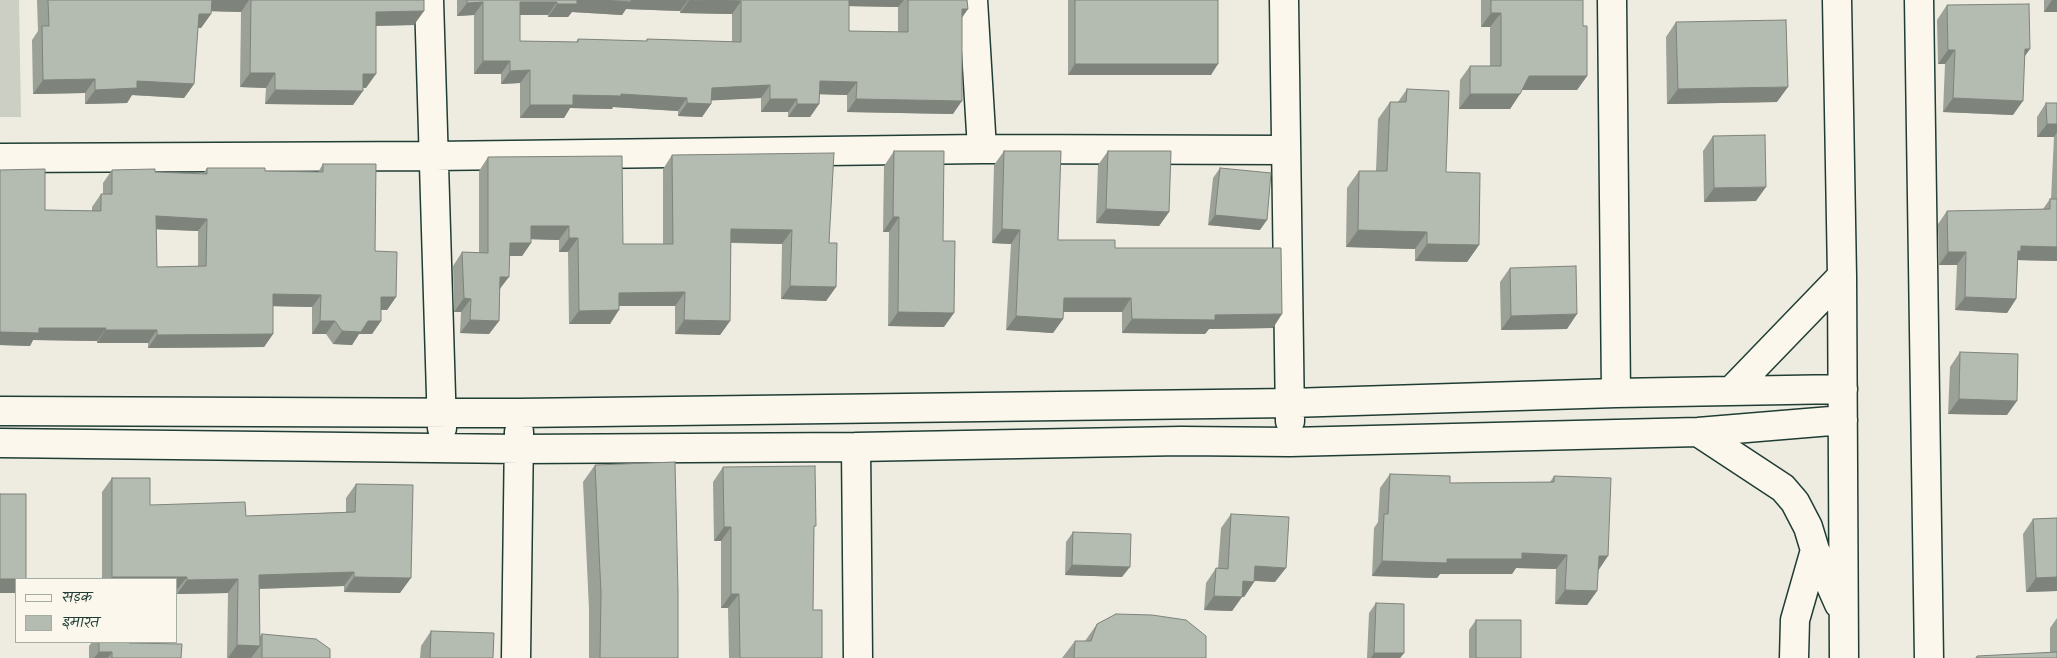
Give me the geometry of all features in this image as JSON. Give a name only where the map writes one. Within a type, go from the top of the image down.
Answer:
[{"type":"street","points":[[429,0],[443,448]]},
{"type":"street","points":[[973,0],[982,149]]},
{"type":"street","points":[[1284,0],[1290,442]]},
{"type":"street","points":[[1612,0],[1616,393]]},
{"type":"street","points":[[1837,0],[1842,276],[1844,658]]},
{"type":"street","points":[[1919,0],[1929,658]]},
{"type":"street","points":[[0,158],[434,156],[982,149],[1285,150]]},
{"type":"street","points":[[1730,391],[1842,276]]},
{"type":"street","points":[[0,411],[441,411],[519,413],[1290,403],[1616,393],[1843,389]]},
{"type":"street","points":[[516,658],[519,413]]},
{"type":"street","points":[[0,443],[520,449],[856,447],[1181,441],[1290,442],[1698,432],[1843,420]]},
{"type":"street","points":[[1698,432],[1783,488],[1795,502],[1808,527],[1815,550],[1844,614]]},
{"type":"street","points":[[856,447],[858,658]]},
{"type":"street","points":[[1794,658],[1795,620],[1815,550]]},
{"type":"shaded area","points":[[0,0],[19,0],[21,117],[0,117]]},
{"type":"building","points":[[48,0],[212,0],[211,14],[199,14],[194,84],[137,81],[137,88],[95,90],[95,79],[43,80],[42,26],[49,26]]},
{"type":"building","points":[[251,0],[424,0],[424,11],[376,12],[376,74],[363,74],[363,91],[275,90],[275,73],[250,73]]},
{"type":"building","points":[[467,0],[577,0],[577,4],[520,2],[520,41],[578,42],[578,39],[647,41],[647,39],[741,42],[741,1],[701,0],[849,0],[849,31],[908,32],[908,0],[967,0],[968,9],[962,9],[962,101],[856,99],[857,82],[820,81],[819,104],[797,104],[797,99],[770,99],[770,85],[712,88],[711,104],[687,103],[687,98],[621,94],[621,96],[573,95],[573,105],[530,105],[530,70],[510,71],[510,61],[483,61],[483,2],[467,3]]},
{"type":"building","points":[[601,0],[631,0],[631,2]]},
{"type":"building","points":[[1075,0],[1218,0],[1218,64],[1075,64]]},
{"type":"building","points":[[1491,0],[1583,0],[1583,26],[1587,26],[1587,76],[1529,76],[1520,94],[1470,94],[1470,66],[1501,66],[1501,13],[1491,13]]},
{"type":"building","points":[[2029,4],[2030,49],[2025,49],[2023,101],[1953,98],[1955,50],[1948,50],[1947,5]]},
{"type":"building","points":[[1786,20],[1788,87],[1678,89],[1676,22]]},
{"type":"building","points":[[1407,89],[1449,91],[1446,172],[1480,173],[1479,245],[1427,244],[1427,232],[1358,230],[1359,171],[1387,171],[1390,102],[1406,102]]},
{"type":"building","points":[[2046,103],[2057,103],[2057,124],[2047,124]]},
{"type":"building","points":[[1765,135],[1766,187],[1714,188],[1713,136]]},
{"type":"building","points":[[894,151],[944,151],[943,241],[955,241],[954,313],[898,312],[899,217],[893,217]]},
{"type":"building","points":[[1004,151],[1061,151],[1058,240],[1115,240],[1115,248],[1281,248],[1282,314],[1215,315],[1215,320],[1132,319],[1131,298],[1064,298],[1063,319],[1016,316],[1020,230],[1002,229]]},
{"type":"building","points":[[1108,151],[1171,151],[1169,212],[1106,209]]},
{"type":"building","points":[[834,153],[829,243],[837,243],[836,287],[790,286],[792,230],[731,229],[730,321],[684,320],[685,292],[619,293],[619,310],[579,311],[578,238],[569,238],[569,226],[531,226],[531,243],[510,243],[509,277],[500,277],[499,321],[470,320],[471,299],[464,298],[462,252],[488,253],[488,157],[622,156],[623,244],[673,244],[672,155]]},
{"type":"building","points":[[323,164],[376,164],[375,251],[397,252],[396,297],[381,297],[381,321],[368,321],[361,332],[342,331],[335,321],[320,321],[321,295],[273,294],[273,334],[157,335],[157,330],[105,330],[106,328],[39,328],[39,333],[0,332],[0,170],[45,169],[45,210],[101,211],[101,194],[112,194],[112,170],[155,169],[155,172],[207,174],[207,168],[265,168],[265,171],[323,172]],"holes":[[[156,216],[207,219],[206,266],[157,267]]]},
{"type":"building","points":[[1220,168],[1271,173],[1267,220],[1215,215]]},
{"type":"building","points":[[2050,199],[2057,199],[2057,247],[2021,246],[2021,251],[2018,251],[2016,299],[1965,297],[1966,252],[1948,252],[1947,211],[2050,209]]},
{"type":"building","points":[[1576,266],[1577,314],[1511,316],[1510,268]]},
{"type":"building","points":[[1960,352],[2018,354],[2017,401],[1959,399]]},
{"type":"building","points":[[675,462],[678,658],[600,658],[601,593],[595,465]]},
{"type":"building","points":[[815,466],[816,526],[814,526],[813,610],[822,610],[822,658],[740,658],[739,594],[731,594],[731,527],[724,527],[723,467]]},
{"type":"building","points":[[1390,474],[1450,476],[1450,483],[1554,482],[1554,476],[1611,478],[1608,556],[1599,556],[1597,591],[1565,590],[1567,555],[1522,553],[1522,559],[1447,559],[1447,563],[1382,561],[1384,514],[1388,514]]},
{"type":"building","points":[[112,478],[150,478],[150,505],[245,502],[246,516],[355,512],[356,484],[413,485],[411,578],[354,577],[354,572],[259,575],[260,646],[237,645],[238,579],[187,580],[187,577],[112,577]]},
{"type":"building","points":[[0,494],[26,494],[26,578],[0,579]]},
{"type":"building","points":[[1231,514],[1289,517],[1286,568],[1255,566],[1254,582],[1243,581],[1242,597],[1214,596],[1216,568],[1228,569]]},
{"type":"building","points":[[2057,518],[2057,577],[2036,578],[2033,519]]},
{"type":"building","points":[[1073,532],[1131,534],[1130,567],[1072,565]]},
{"type":"building","points":[[1376,603],[1404,604],[1404,653],[1374,653]]},
{"type":"building","points":[[1116,614],[1152,615],[1186,620],[1206,636],[1206,658],[1074,658],[1075,641],[1091,641],[1097,624]]},
{"type":"building","points":[[1476,620],[1521,620],[1521,658],[1476,658]]},
{"type":"building","points":[[431,631],[494,633],[493,658],[430,658]]},
{"type":"building","points":[[262,634],[316,639],[330,649],[330,658],[262,658]]},
{"type":"building","points":[[99,643],[182,644],[181,658],[112,658],[112,652],[99,652]]},
{"type":"building","points":[[2057,652],[2057,658],[1977,658],[1977,656]]}]
